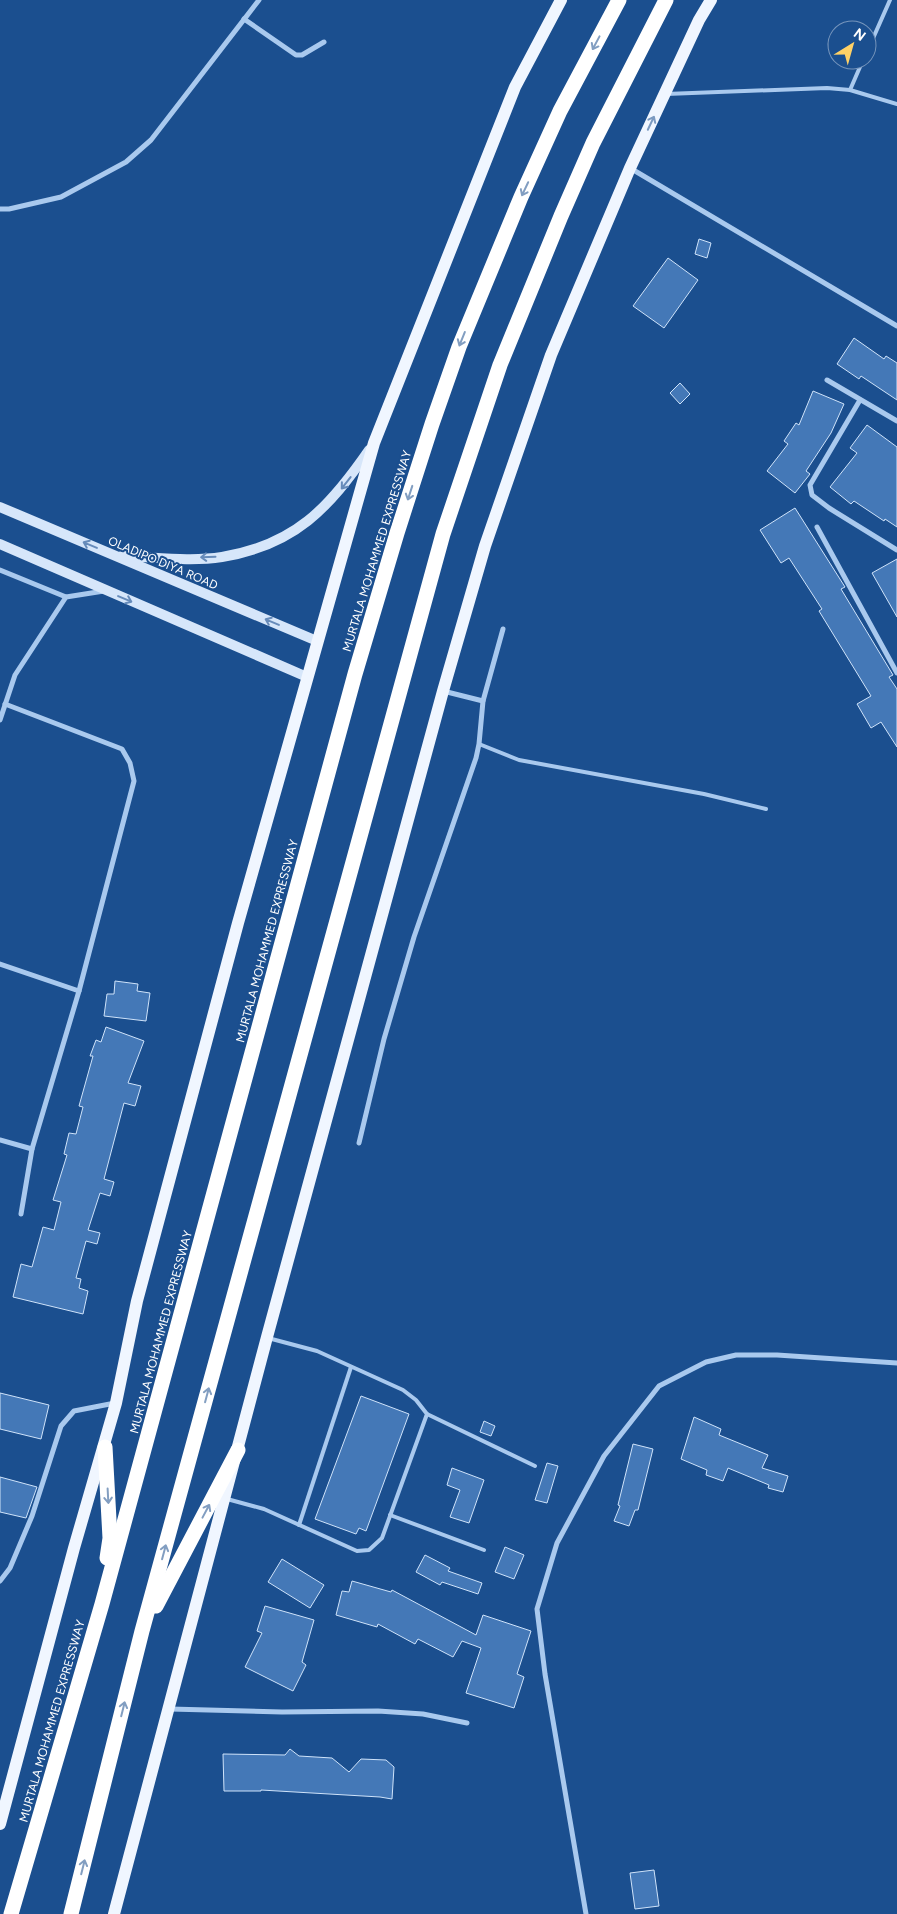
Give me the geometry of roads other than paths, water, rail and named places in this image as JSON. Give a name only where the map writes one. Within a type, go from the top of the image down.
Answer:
[{"type":"highway","name":"MURTALA MOHAMMED EXPRESSWAY","points":[[11,1914],[102,1604],[355,674],[432,424],[459,346],[521,197],[560,111],[619,0]]},
{"type":"highway","points":[[71,1914],[142,1631],[443,534],[500,365],[561,216],[593,143],[666,0]]},
{"type":"highway","points":[[102,1604],[110,1538],[105,1447]]},
{"type":"highway","points":[[142,1631],[238,1450]]},
{"type":"main road","points":[[0,1824],[74,1548],[105,1447],[137,1301],[236,932],[374,443],[515,87],[561,0]]},
{"type":"main road","points":[[114,1914],[267,1337],[442,691],[485,546],[551,355],[630,168],[698,20],[711,0]]},
{"type":"main road","points":[[115,556],[221,557],[256,548],[284,537],[301,528],[345,486],[374,443]]},
{"type":"main road","name":"OLADIPO DIYA ROAD","points":[[0,507],[317,641]]},
{"type":"main road","points":[[0,544],[307,676]]},
{"type":"street","points":[[0,209],[9,209],[61,196],[126,162],[151,140],[259,0]]},
{"type":"street","points":[[244,18],[296,55],[302,55],[324,42]]},
{"type":"street","points":[[630,168],[897,326]]},
{"type":"street","points":[[827,380],[897,421]]},
{"type":"street","points":[[860,400],[810,485],[812,495],[829,508],[897,550]]},
{"type":"street","points":[[817,527],[897,674]]},
{"type":"street","points":[[0,570],[66,597],[104,590]]},
{"type":"street","points":[[0,720],[15,674],[66,597]]},
{"type":"street","points":[[359,1143],[384,1039],[414,936],[468,783],[479,744],[483,701],[503,629]]},
{"type":"street","points":[[442,691],[483,701]]},
{"type":"street","points":[[5,704],[122,748],[130,763],[134,781],[79,991],[32,1149],[21,1214]]},
{"type":"street","points":[[0,964],[79,991]]},
{"type":"street","points":[[0,1140],[32,1149]]},
{"type":"street","points":[[586,1914],[545,1674],[537,1609],[557,1543],[604,1456],[659,1386],[706,1362],[736,1355],[777,1355],[897,1363]]},
{"type":"street","points":[[0,1581],[10,1568],[32,1516],[61,1426],[74,1411],[116,1403]]},
{"type":"street","points":[[169,1709],[282,1712],[378,1711],[423,1714],[467,1723]]},
{"type":"lane","points":[[877,29],[890,0]]},
{"type":"lane","points":[[850,90],[859,70]]},
{"type":"lane","points":[[664,94],[827,88],[850,90],[897,104]]},
{"type":"lane","points":[[479,744],[519,760],[704,794],[766,809]]},
{"type":"lane","points":[[267,1337],[317,1351],[403,1390],[416,1400],[427,1414],[536,1466]]},
{"type":"lane","points":[[299,1525],[351,1367]]},
{"type":"lane","points":[[225,1499],[264,1509],[357,1551],[369,1550],[382,1538],[427,1414]]},
{"type":"lane","points":[[390,1515],[484,1550]]}]
